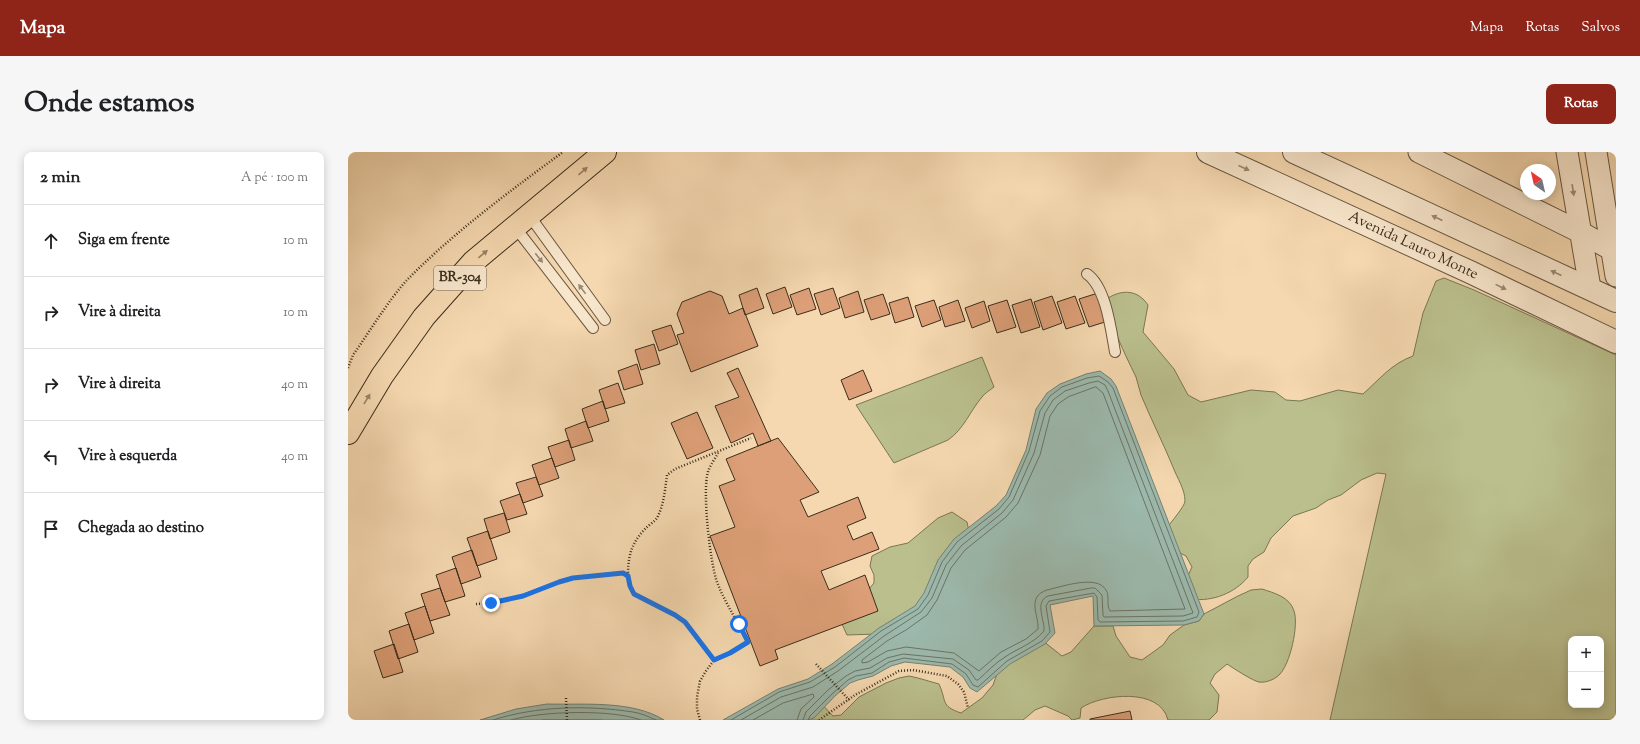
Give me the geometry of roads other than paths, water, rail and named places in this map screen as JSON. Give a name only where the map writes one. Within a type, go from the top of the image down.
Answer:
[{"type":"highway","name":"BR-304","points":[[348,433],[382,376],[424,317],[473,262],[552,198],[605,152]]},
{"type":"street","name":"Avenida Lauro Monte","points":[[1208,152],[1615,337]]},
{"type":"street","points":[[1294,152],[1616,301]]},
{"type":"street","points":[[1419,152],[1580,232],[1614,251]]},
{"type":"street","points":[[1567,152],[1590,288]]},
{"type":"street","points":[[1596,152],[1614,251],[1616,276]]},
{"type":"lane","points":[[522,221],[605,320]]},
{"type":"lane","points":[[522,221],[593,328]]},
{"type":"lane","points":[[1087,274],[1095,280],[1107,311],[1115,352]]},
{"type":"water","points":[[1100,371],[1111,379],[1116,386],[1204,614],[1199,621],[1184,625],[1094,626],[1093,596],[1050,605],[1055,633],[1045,644],[1010,664],[977,692],[970,688],[963,677],[950,667],[905,662],[891,666],[873,676],[850,683],[814,718],[808,720],[723,720],[778,689],[808,679],[832,664],[879,628],[915,606],[924,593],[938,560],[954,539],[996,506],[1006,495],[1026,450],[1036,409],[1047,393],[1060,384],[1086,374]]},
{"type":"water","points":[[547,704],[623,706],[637,709],[664,720],[480,720],[516,709]]}]
